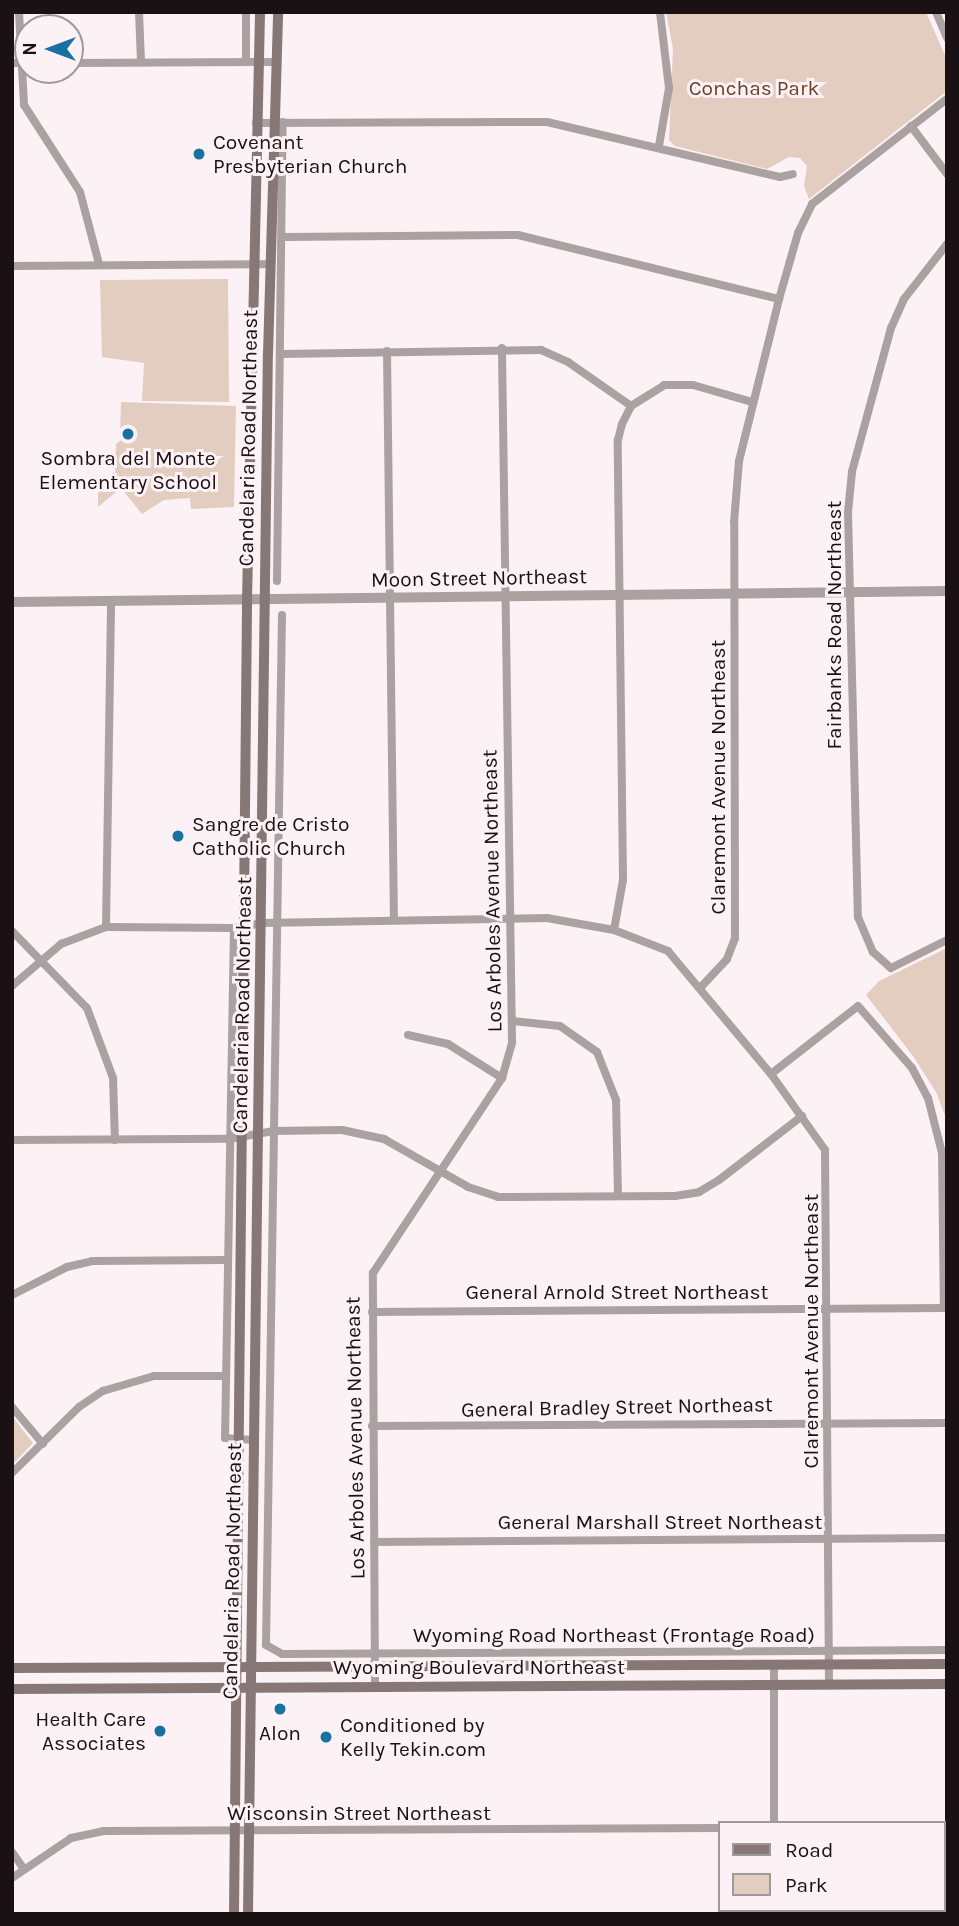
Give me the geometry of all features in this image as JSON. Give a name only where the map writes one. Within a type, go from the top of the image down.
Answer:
[{"type":"main road","name":"Candelaria Road Northeast","points":[[234,1914],[233,1667],[241,1136],[239,928],[260,12]]},
{"type":"main road","name":"Candelaria Road Northeast","points":[[248,1914],[248,1687],[259,1135],[270,264],[278,122],[275,62],[278,12]]},
{"type":"main road","name":"Wyoming Boulevard Northeast","points":[[12,1668],[947,1664]]},
{"type":"main road","name":"Wyoming Boulevard Northeast","points":[[12,1689],[947,1684]]},
{"type":"street","points":[[139,12],[141,62]]},
{"type":"street","points":[[246,12],[246,62]]},
{"type":"street","points":[[659,146],[669,88],[660,12]]},
{"type":"street","points":[[936,12],[947,38]]},
{"type":"street","points":[[84,63],[275,62]]},
{"type":"street","points":[[22,84],[24,105],[79,192],[99,264]]},
{"type":"street","points":[[947,99],[911,126],[947,174]]},
{"type":"street","points":[[256,123],[508,119],[578,127],[780,177],[793,174]]},
{"type":"street","points":[[277,581],[283,237],[278,122]]},
{"type":"street","name":"Claremont Avenue Northeast","points":[[829,1684],[827,1163],[819,1138],[701,987],[727,959],[737,916],[735,595],[739,461],[752,402],[798,233],[812,204],[911,126]]},
{"type":"street","points":[[283,237],[518,235],[779,299]]},
{"type":"street","name":"Fairbanks Road Northeast","points":[[947,244],[904,299],[891,328],[852,472],[848,512],[854,892],[864,936],[873,953],[885,965],[898,967],[947,940]]},
{"type":"street","points":[[12,266],[270,264]]},
{"type":"street","points":[[281,354],[502,348],[550,354],[631,406]]},
{"type":"street","name":"Los Arboles Avenue Northeast","points":[[375,1687],[372,1312],[378,1264],[502,1078],[509,1060],[513,1021],[502,348]]},
{"type":"street","points":[[387,351],[394,920]]},
{"type":"street","points":[[614,930],[623,880],[618,440],[631,406],[664,385],[680,383],[752,402]]},
{"type":"street","name":"Moon Street Northeast","points":[[12,602],[947,591]]},
{"type":"street","points":[[106,927],[111,601]]},
{"type":"street","points":[[273,1131],[282,615]]},
{"type":"street","points":[[12,986],[61,944],[106,927],[239,928],[277,922],[547,918],[614,930],[668,951],[701,987]]},
{"type":"street","points":[[239,928],[229,1139],[225,1438],[254,1440]]},
{"type":"street","points":[[12,931],[43,958],[86,1009],[103,1045],[114,1088],[115,1140]]},
{"type":"street","points":[[771,1074],[853,1008],[863,1007],[912,1068],[938,1125],[945,1308]]},
{"type":"street","points":[[513,1021],[561,1026],[597,1052],[616,1100],[618,1196]]},
{"type":"street","points":[[408,1035],[448,1044],[502,1078]]},
{"type":"street","points":[[12,1140],[229,1139],[273,1131],[362,1133],[413,1152],[468,1187],[498,1197],[618,1196],[699,1192],[802,1116]]},
{"type":"street","name":"Wyoming Road Northeast (Frontage Road)","points":[[273,1131],[264,1636],[266,1645],[282,1654],[947,1650]]},
{"type":"street","points":[[12,1295],[67,1267],[92,1261],[226,1260]]},
{"type":"street","name":"General Arnold Street Northeast","points":[[372,1312],[945,1308]]},
{"type":"street","points":[[12,1473],[79,1407],[126,1382],[155,1376],[225,1376]]},
{"type":"street","points":[[12,1406],[43,1444]]},
{"type":"street","name":"General Bradley Street Northeast","points":[[372,1426],[947,1423]]},
{"type":"street","name":"General Marshall Street Northeast","points":[[374,1542],[947,1538]]},
{"type":"street","points":[[774,1665],[774,1821]]},
{"type":"street","name":"Wisconsin Street Northeast","points":[[12,1878],[86,1832],[718,1828]]},
{"type":"street","points":[[12,1852],[24,1869]]},
{"type":"green space","name":"Conchas Park","points":[[666,12],[926,12],[947,60],[947,91],[809,199],[804,186],[807,166],[800,158],[789,157],[767,169],[675,146],[669,140],[673,49]]},
{"type":"green space","points":[[228,279],[229,402],[142,401],[144,363],[102,357],[100,280]]},
{"type":"green space","points":[[121,402],[236,406],[234,507],[191,509],[190,498],[164,500],[142,514],[121,488],[98,507],[98,479],[115,479],[116,444],[125,437],[120,437]]},
{"type":"green space","points":[[947,948],[947,1121],[936,1092],[913,1056],[866,995],[879,981]]},
{"type":"green space","points":[[12,1416],[33,1443],[12,1465]]},
{"type":"place","name":"Covenant Presbyterian Church","points":[[199,154]]},
{"type":"place","name":"Sombra del Monte Elementary School","points":[[128,434]]},
{"type":"place","name":"Sangre de Cristo Catholic Church","points":[[178,836]]},
{"type":"place","name":"Alon","points":[[280,1709]]},
{"type":"place","name":"Health Care Associates","points":[[160,1731]]},
{"type":"place","name":"Conditioned by Kelly Tekin.com","points":[[326,1737]]}]
